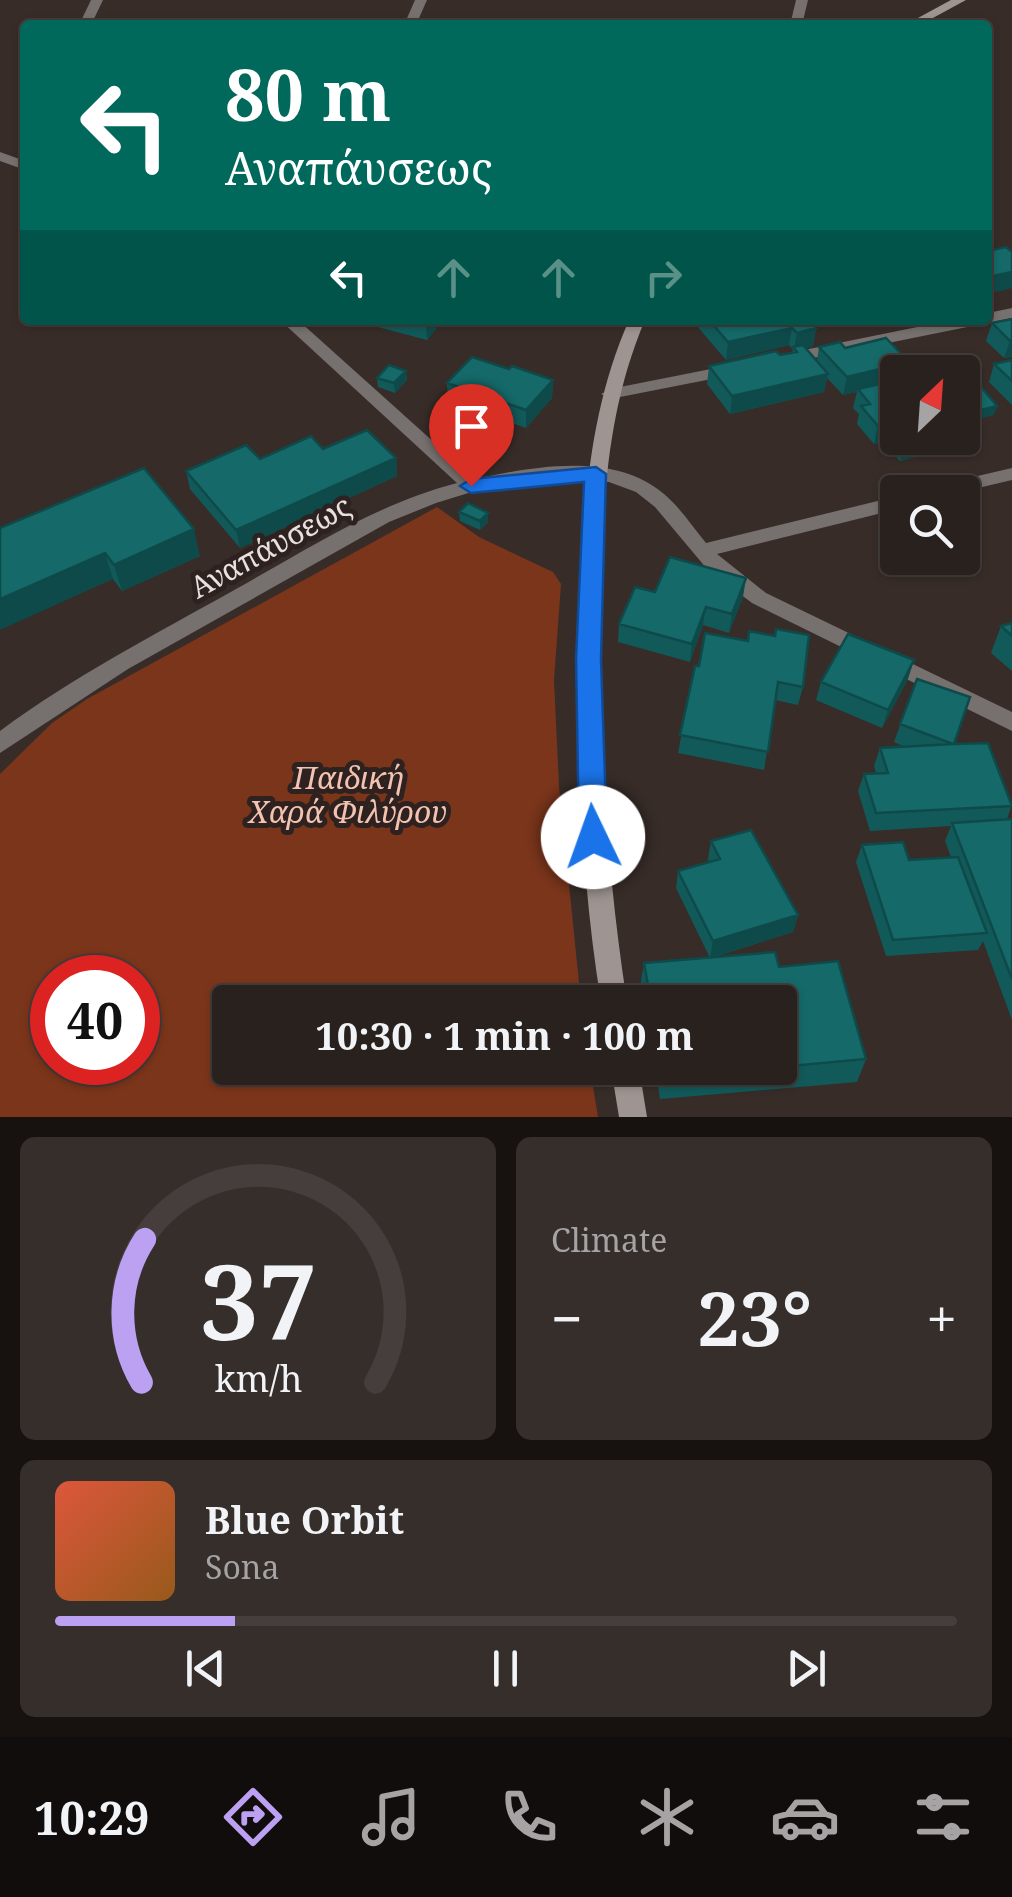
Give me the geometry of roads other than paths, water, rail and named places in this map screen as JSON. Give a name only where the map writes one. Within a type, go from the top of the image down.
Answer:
[{"type":"street","points":[[921,20],[960,0]]},
{"type":"street","points":[[294,325],[471,486]]},
{"type":"street","points":[[612,985],[595,866],[589,750],[596,474],[610,394],[634,325]]},
{"type":"street","points":[[765,363],[953,325]]},
{"type":"street","points":[[610,394],[746,366]]},
{"type":"street","points":[[596,474],[630,482],[656,496],[702,551],[738,585],[785,614],[1012,722]]},
{"type":"street","name":"Αναπάυσεως","points":[[0,744],[52,706],[300,562],[407,506],[471,486],[596,474]]},
{"type":"street","points":[[980,482],[1012,474]]},
{"type":"street","points":[[702,551],[880,506]]},
{"type":"street","points":[[627,1085],[632,1117]]},
{"type":"park label","name":"Παιδική Χαρά Φιλύρου","points":[[348,794]]}]
